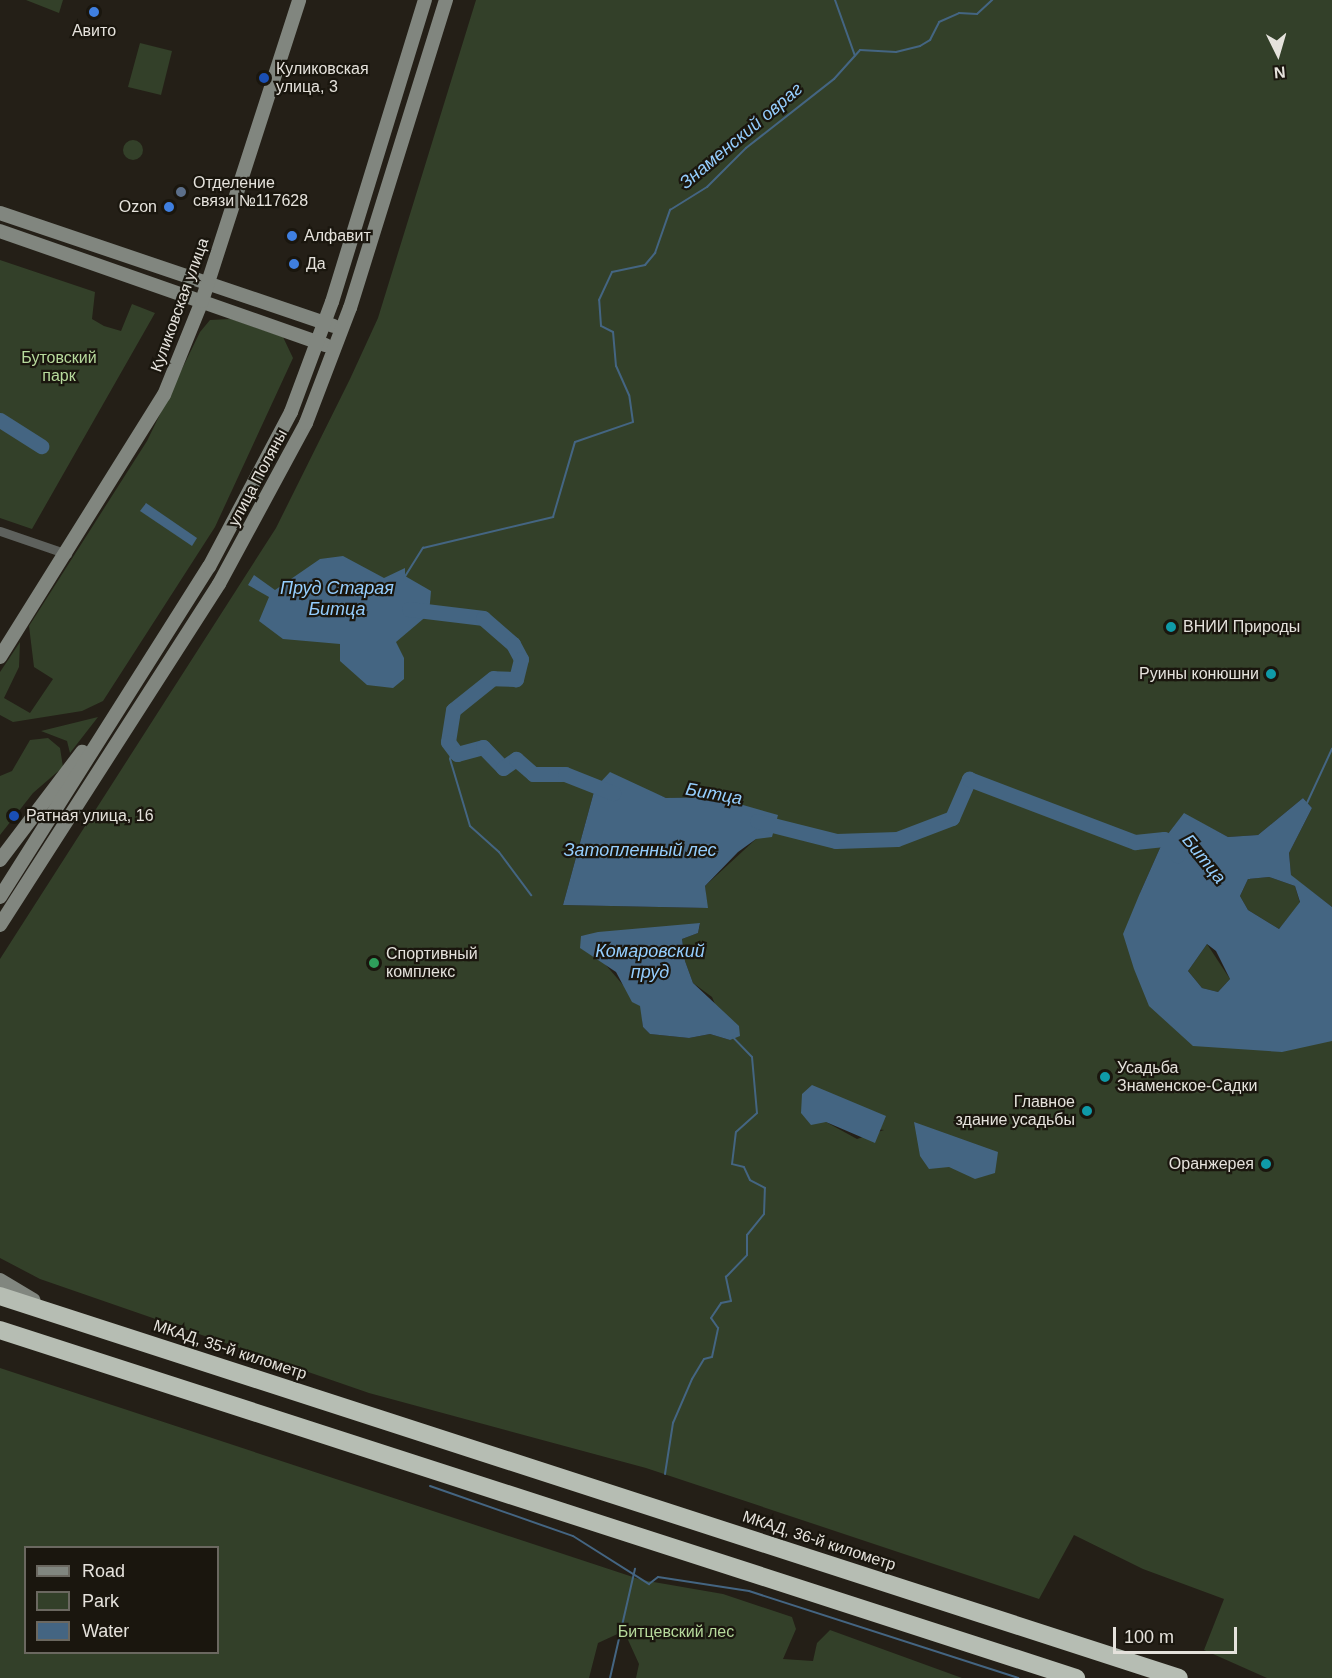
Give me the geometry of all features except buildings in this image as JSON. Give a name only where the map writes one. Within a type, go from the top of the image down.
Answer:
[{"type":"highway","name":"МКАД, 35-й километр","points":[[0,1296],[448,1441]]},
{"type":"highway","points":[[0,1330],[1076,1678]]},
{"type":"highway","name":"МКАД, 36-й километр","points":[[448,1441],[1179,1678]]},
{"type":"main road","name":"Куликовская улица","points":[[0,657],[67,554],[164,394],[202,301],[299,0]]},
{"type":"main road","name":"улица Поляны","points":[[0,897],[252,491],[305,374],[325,322],[425,0]]},
{"type":"main road","name":"улица Поляны","points":[[0,925],[219,584],[306,423],[338,341],[446,0]]},
{"type":"main road","points":[[0,213],[209,280],[325,322],[337,328],[338,341],[317,344],[202,301],[0,231]]},
{"type":"main road","points":[[296,312],[332,302]]},
{"type":"main road","points":[[285,332],[302,351],[305,374]]},
{"type":"main road","points":[[0,860],[117,709]]},
{"type":"main road","points":[[0,1280],[79,1322]]},
{"type":"main road","points":[[0,1336],[53,1347]]},
{"type":"street","points":[[0,531],[67,554]]},
{"type":"green space","points":[[26,0],[63,0],[59,13]]},
{"type":"green space","points":[[476,0],[1332,0],[1332,907],[1291,876],[1289,853],[1312,808],[1303,798],[1258,835],[1228,837],[1184,814],[1164,839],[1140,893],[1134,969],[1332,1041],[1332,1678],[1267,1678],[1204,1650],[1224,1599],[1143,1569],[1074,1535],[1039,1599],[646,1468],[369,1393],[40,1279],[0,1258],[0,959],[276,528],[378,318]],"holes":[[[623,781],[666,798],[715,797],[760,814],[756,839],[705,886],[707,908],[563,905],[595,788]],[[700,924],[698,933],[682,939],[685,961],[693,983],[712,997],[730,1040],[710,1034],[689,1038],[650,1034],[643,1027],[641,1006],[581,936]],[[826,1122],[884,1130],[857,1139]]]},
{"type":"green space","points":[[140,43],[172,51],[161,95],[128,87]]},
{"type":"green space","points":[[129,140],[137,140],[143,146],[143,154],[137,160],[129,160],[123,154],[123,146]]},
{"type":"green space","name":"Бутовский парк","points":[[0,260],[95,292],[92,319],[104,326],[121,331],[132,304],[155,313],[32,529],[0,518]]},
{"type":"green space","points":[[231,319],[283,337],[293,358],[215,527],[103,701],[82,711],[13,722],[0,715],[0,672],[20,642],[19,667],[4,698],[30,713],[53,679],[34,667],[29,626],[147,441],[200,332],[210,320]],"holes":[[[145,504],[192,545],[141,511]]]},
{"type":"green space","points":[[98,717],[70,753],[67,741],[41,731]]},
{"type":"green space","points":[[48,738],[60,748],[63,767],[33,793],[0,835],[0,776],[12,771],[30,740]]},
{"type":"green space","points":[[1269,877],[1295,886],[1300,903],[1279,929],[1248,910],[1240,896],[1248,879]]},
{"type":"green space","points":[[1207,944],[1230,979],[1218,992],[1202,988],[1188,971]]},
{"type":"green space","name":"Битцевский лес","points":[[0,1368],[642,1580],[723,1594],[792,1617],[796,1629],[783,1659],[813,1661],[817,1643],[830,1630],[962,1678],[636,1678],[639,1664],[624,1631],[598,1643],[589,1678],[0,1678]]},
{"type":"water","points":[[146,503],[197,538],[192,546],[140,511]]},
{"type":"water","name":"Пруд Старая Битца","points":[[343,556],[384,578],[405,568],[405,576],[431,591],[429,614],[396,642],[404,658],[404,679],[393,688],[367,685],[340,661],[340,644],[283,639],[259,621],[269,597],[248,585],[254,575],[275,590],[320,559]]},
{"type":"water","name":"Затопленный лес","points":[[610,772],[666,798],[715,797],[778,815],[772,837],[756,839],[738,852],[705,886],[708,908],[563,905],[595,788]]},
{"type":"water","points":[[1303,798],[1312,808],[1289,853],[1291,875],[1332,907],[1332,1041],[1282,1052],[1193,1046],[1149,1006],[1123,934],[1164,839],[1184,813],[1228,837],[1258,835]],"holes":[[[1269,877],[1295,886],[1300,902],[1279,929],[1248,910],[1240,896],[1248,879]],[[1207,944],[1216,951],[1230,979],[1218,992],[1202,988],[1188,971]]]},
{"type":"water","name":"Комаровский пруд","points":[[700,923],[698,933],[682,939],[685,961],[693,983],[739,1026],[740,1036],[730,1040],[710,1034],[689,1038],[650,1034],[643,1027],[640,1006],[632,1002],[616,972],[580,948],[581,936],[598,932]]},
{"type":"water","points":[[812,1085],[886,1116],[875,1143],[826,1122],[811,1125],[801,1113],[802,1094]]},
{"type":"water","points":[[914,1122],[998,1152],[995,1173],[975,1179],[949,1167],[929,1169],[920,1156]]},
{"type":"waterway","points":[[835,0],[855,56]]},
{"type":"waterway","name":"Знаменский овраг","points":[[404,578],[423,548],[553,517],[575,442],[633,422],[629,395],[616,366],[613,332],[601,326],[599,300],[612,272],[645,265],[655,253],[670,210],[707,187],[746,148],[834,79],[860,50],[896,52],[920,46],[930,40],[939,22],[959,13],[977,14],[992,0]]},
{"type":"waterway","name":"Битца","points":[[0,420],[41,446]]},
{"type":"waterway","name":"Битца","points":[[409,609],[483,618],[513,644],[521,659],[516,679],[493,678],[453,710],[448,742],[457,754],[483,747],[503,768],[516,759],[533,774],[565,774],[613,793]]},
{"type":"waterway","points":[[453,749],[450,759],[470,826],[499,852],[531,895]]},
{"type":"waterway","points":[[1307,803],[1332,749]]},
{"type":"waterway","name":"Битца","points":[[757,821],[836,841],[897,839],[952,818],[969,779],[1135,842],[1164,839],[1177,855]]},
{"type":"waterway","points":[[665,1474],[673,1423],[692,1379],[704,1359],[712,1357],[718,1328],[711,1318],[721,1303],[731,1301],[726,1277],[747,1255],[747,1235],[764,1214],[765,1188],[750,1180],[744,1167],[732,1164],[736,1132],[757,1113],[752,1057],[733,1037]]},
{"type":"waterway","points":[[430,1486],[573,1536],[649,1584],[658,1577],[749,1591],[1018,1678]]},
{"type":"waterway","points":[[610,1678],[635,1569]]},
{"type":"place","name":"Авито","points":[[94,12]]},
{"type":"place","name":"Куликовская улица, 3","points":[[264,78]]},
{"type":"place","name":"Отделение связи №117628","points":[[181,192]]},
{"type":"place","name":"Ozon","points":[[169,207]]},
{"type":"place","name":"Алфавит","points":[[292,236]]},
{"type":"place","name":"Да","points":[[294,264]]},
{"type":"place","name":"ВНИИ Природы","points":[[1171,627]]},
{"type":"place","name":"Руины конюшни","points":[[1271,674]]},
{"type":"place","name":"Ратная улица, 16","points":[[14,816]]},
{"type":"place","name":"Спортивный комплекс","points":[[374,963]]},
{"type":"place","name":"Усадьба Знаменское-Садки","points":[[1105,1077]]},
{"type":"place","name":"Главное здание усадьбы","points":[[1087,1111]]},
{"type":"place","name":"Оранжерея","points":[[1266,1164]]}]
